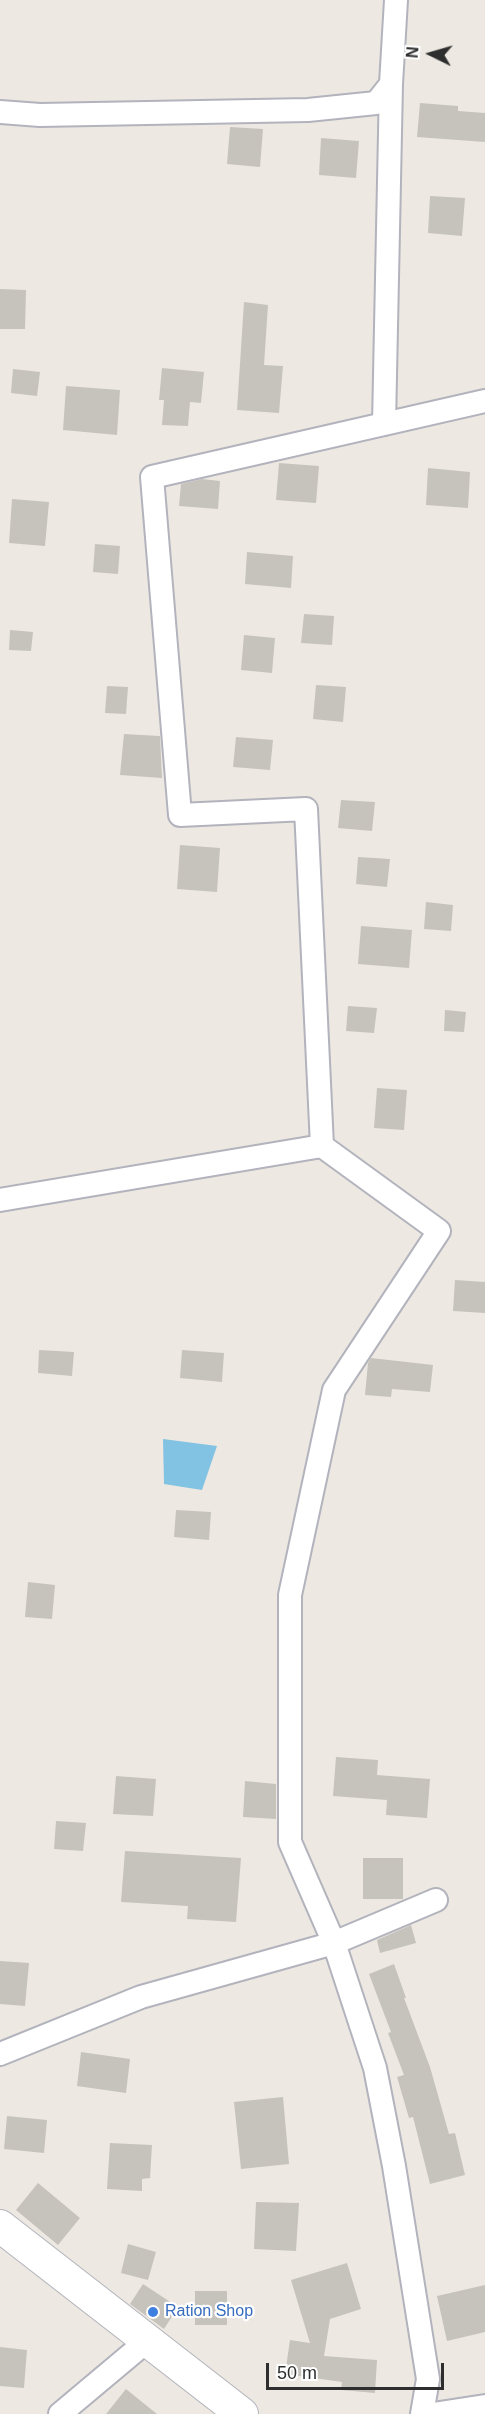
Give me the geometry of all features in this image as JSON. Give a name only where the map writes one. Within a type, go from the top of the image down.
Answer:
[{"type":"main road","points":[[0,2226],[242,2414]]},
{"type":"street","points":[[384,424],[391,84],[396,0]]},
{"type":"street","points":[[0,112],[40,115],[308,110],[376,103],[391,84]]},
{"type":"street","points":[[322,1146],[306,809],[180,815],[152,477],[485,401]]},
{"type":"street","points":[[0,1200],[322,1146],[439,1231],[334,1389],[290,1595],[290,1842],[334,1943],[375,2068],[394,2166],[428,2379],[422,2414]]},
{"type":"street","points":[[0,2054],[141,1997],[334,1943],[436,1900]]},
{"type":"street","points":[[60,2414],[147,2342]]},
{"type":"street","points":[[433,2414],[485,2406]]},
{"type":"water","points":[[163,1439],[217,1446],[202,1490],[164,1484]]},
{"type":"building","points":[[420,103],[458,106],[458,111],[485,113],[485,142],[417,137]]},
{"type":"building","points":[[230,127],[263,129],[260,167],[227,164]]},
{"type":"building","points":[[321,138],[359,141],[356,178],[319,175]]},
{"type":"building","points":[[430,196],[465,198],[462,236],[428,233]]},
{"type":"building","points":[[0,289],[26,290],[25,329],[0,329]]},
{"type":"building","points":[[244,302],[268,305],[264,365],[283,366],[279,413],[237,410]]},
{"type":"building","points":[[162,368],[204,372],[201,403],[190,402],[188,426],[162,425],[164,400],[159,400]]},
{"type":"building","points":[[13,369],[40,372],[37,396],[11,393]]},
{"type":"building","points":[[66,386],[120,390],[117,435],[63,430]]},
{"type":"building","points":[[279,463],[319,466],[316,503],[276,500]]},
{"type":"building","points":[[428,468],[470,472],[468,508],[426,505]]},
{"type":"building","points":[[202,479],[220,481],[218,509],[179,506],[181,484]]},
{"type":"building","points":[[12,499],[49,502],[45,546],[9,543]]},
{"type":"building","points":[[95,544],[120,546],[118,574],[93,572]]},
{"type":"building","points":[[247,552],[293,556],[291,588],[245,584]]},
{"type":"building","points":[[304,614],[334,616],[332,645],[301,643]]},
{"type":"building","points":[[10,630],[33,632],[31,651],[9,650]]},
{"type":"building","points":[[244,635],[275,638],[272,673],[241,670]]},
{"type":"building","points":[[316,685],[346,687],[343,722],[313,719]]},
{"type":"building","points":[[107,686],[128,687],[126,714],[105,713]]},
{"type":"building","points":[[124,734],[160,736],[162,778],[120,775]]},
{"type":"building","points":[[236,737],[273,740],[270,770],[233,767]]},
{"type":"building","points":[[341,800],[375,802],[372,831],[338,828]]},
{"type":"building","points":[[180,845],[220,848],[217,892],[177,889]]},
{"type":"building","points":[[358,857],[390,859],[387,887],[356,884]]},
{"type":"building","points":[[426,902],[453,905],[451,931],[424,929]]},
{"type":"building","points":[[361,926],[412,930],[409,968],[358,964]]},
{"type":"building","points":[[348,1006],[377,1008],[374,1033],[346,1031]]},
{"type":"building","points":[[445,1010],[466,1012],[464,1032],[444,1031]]},
{"type":"building","points":[[377,1088],[407,1090],[404,1130],[374,1128]]},
{"type":"building","points":[[455,1280],[485,1282],[485,1313],[453,1311]]},
{"type":"building","points":[[39,1350],[74,1352],[72,1376],[38,1373]]},
{"type":"building","points":[[182,1350],[224,1353],[222,1382],[180,1378]]},
{"type":"building","points":[[371,1358],[433,1365],[430,1392],[392,1389],[391,1397],[365,1395],[368,1363]]},
{"type":"building","points":[[176,1510],[211,1512],[209,1540],[174,1537]]},
{"type":"building","points":[[28,1582],[55,1585],[52,1619],[25,1617]]},
{"type":"building","points":[[336,1757],[378,1760],[377,1775],[430,1779],[427,1818],[386,1815],[387,1800],[333,1796]]},
{"type":"building","points":[[116,1776],[156,1779],[153,1816],[113,1814]]},
{"type":"building","points":[[245,1781],[276,1784],[276,1819],[243,1817]]},
{"type":"building","points":[[56,1821],[86,1823],[83,1851],[54,1849]]},
{"type":"building","points":[[125,1851],[241,1858],[236,1922],[187,1919],[188,1906],[121,1902]]},
{"type":"building","points":[[363,1858],[403,1858],[403,1899],[363,1899]]},
{"type":"building","points":[[411,1925],[416,1943],[380,1953],[377,1940]]},
{"type":"building","points":[[0,1961],[29,1963],[25,2006],[0,2004]]},
{"type":"building","points":[[394,1964],[430,2067],[449,2134],[455,2133],[465,2175],[430,2184],[413,2117],[409,2118],[397,2077],[404,2075],[369,1974]]},
{"type":"building","points":[[81,2052],[130,2059],[126,2093],[77,2086]]},
{"type":"building","points":[[283,2097],[289,2164],[241,2169],[234,2102]]},
{"type":"building","points":[[7,2116],[47,2120],[44,2153],[4,2149]]},
{"type":"building","points":[[110,2143],[152,2145],[150,2178],[142,2179],[142,2191],[107,2189]]},
{"type":"building","points":[[38,2183],[80,2218],[58,2245],[16,2210]]},
{"type":"building","points":[[256,2202],[299,2203],[296,2251],[254,2249]]},
{"type":"building","points":[[128,2244],[156,2252],[148,2280],[121,2273]]},
{"type":"building","points":[[347,2263],[361,2309],[330,2319],[324,2356],[377,2360],[375,2393],[341,2390],[342,2382],[285,2374],[290,2340],[310,2343],[291,2280]]},
{"type":"building","points":[[143,2284],[178,2307],[164,2329],[130,2304]]},
{"type":"building","points":[[485,2285],[485,2332],[447,2341],[437,2296]]},
{"type":"building","points":[[195,2291],[227,2291],[227,2325],[195,2325]]},
{"type":"building","points":[[0,2347],[27,2350],[24,2388],[0,2386]]},
{"type":"building","points":[[126,2389],[157,2414],[106,2414]]},
{"type":"place","name":"Ration Shop","points":[[153,2312]]}]
